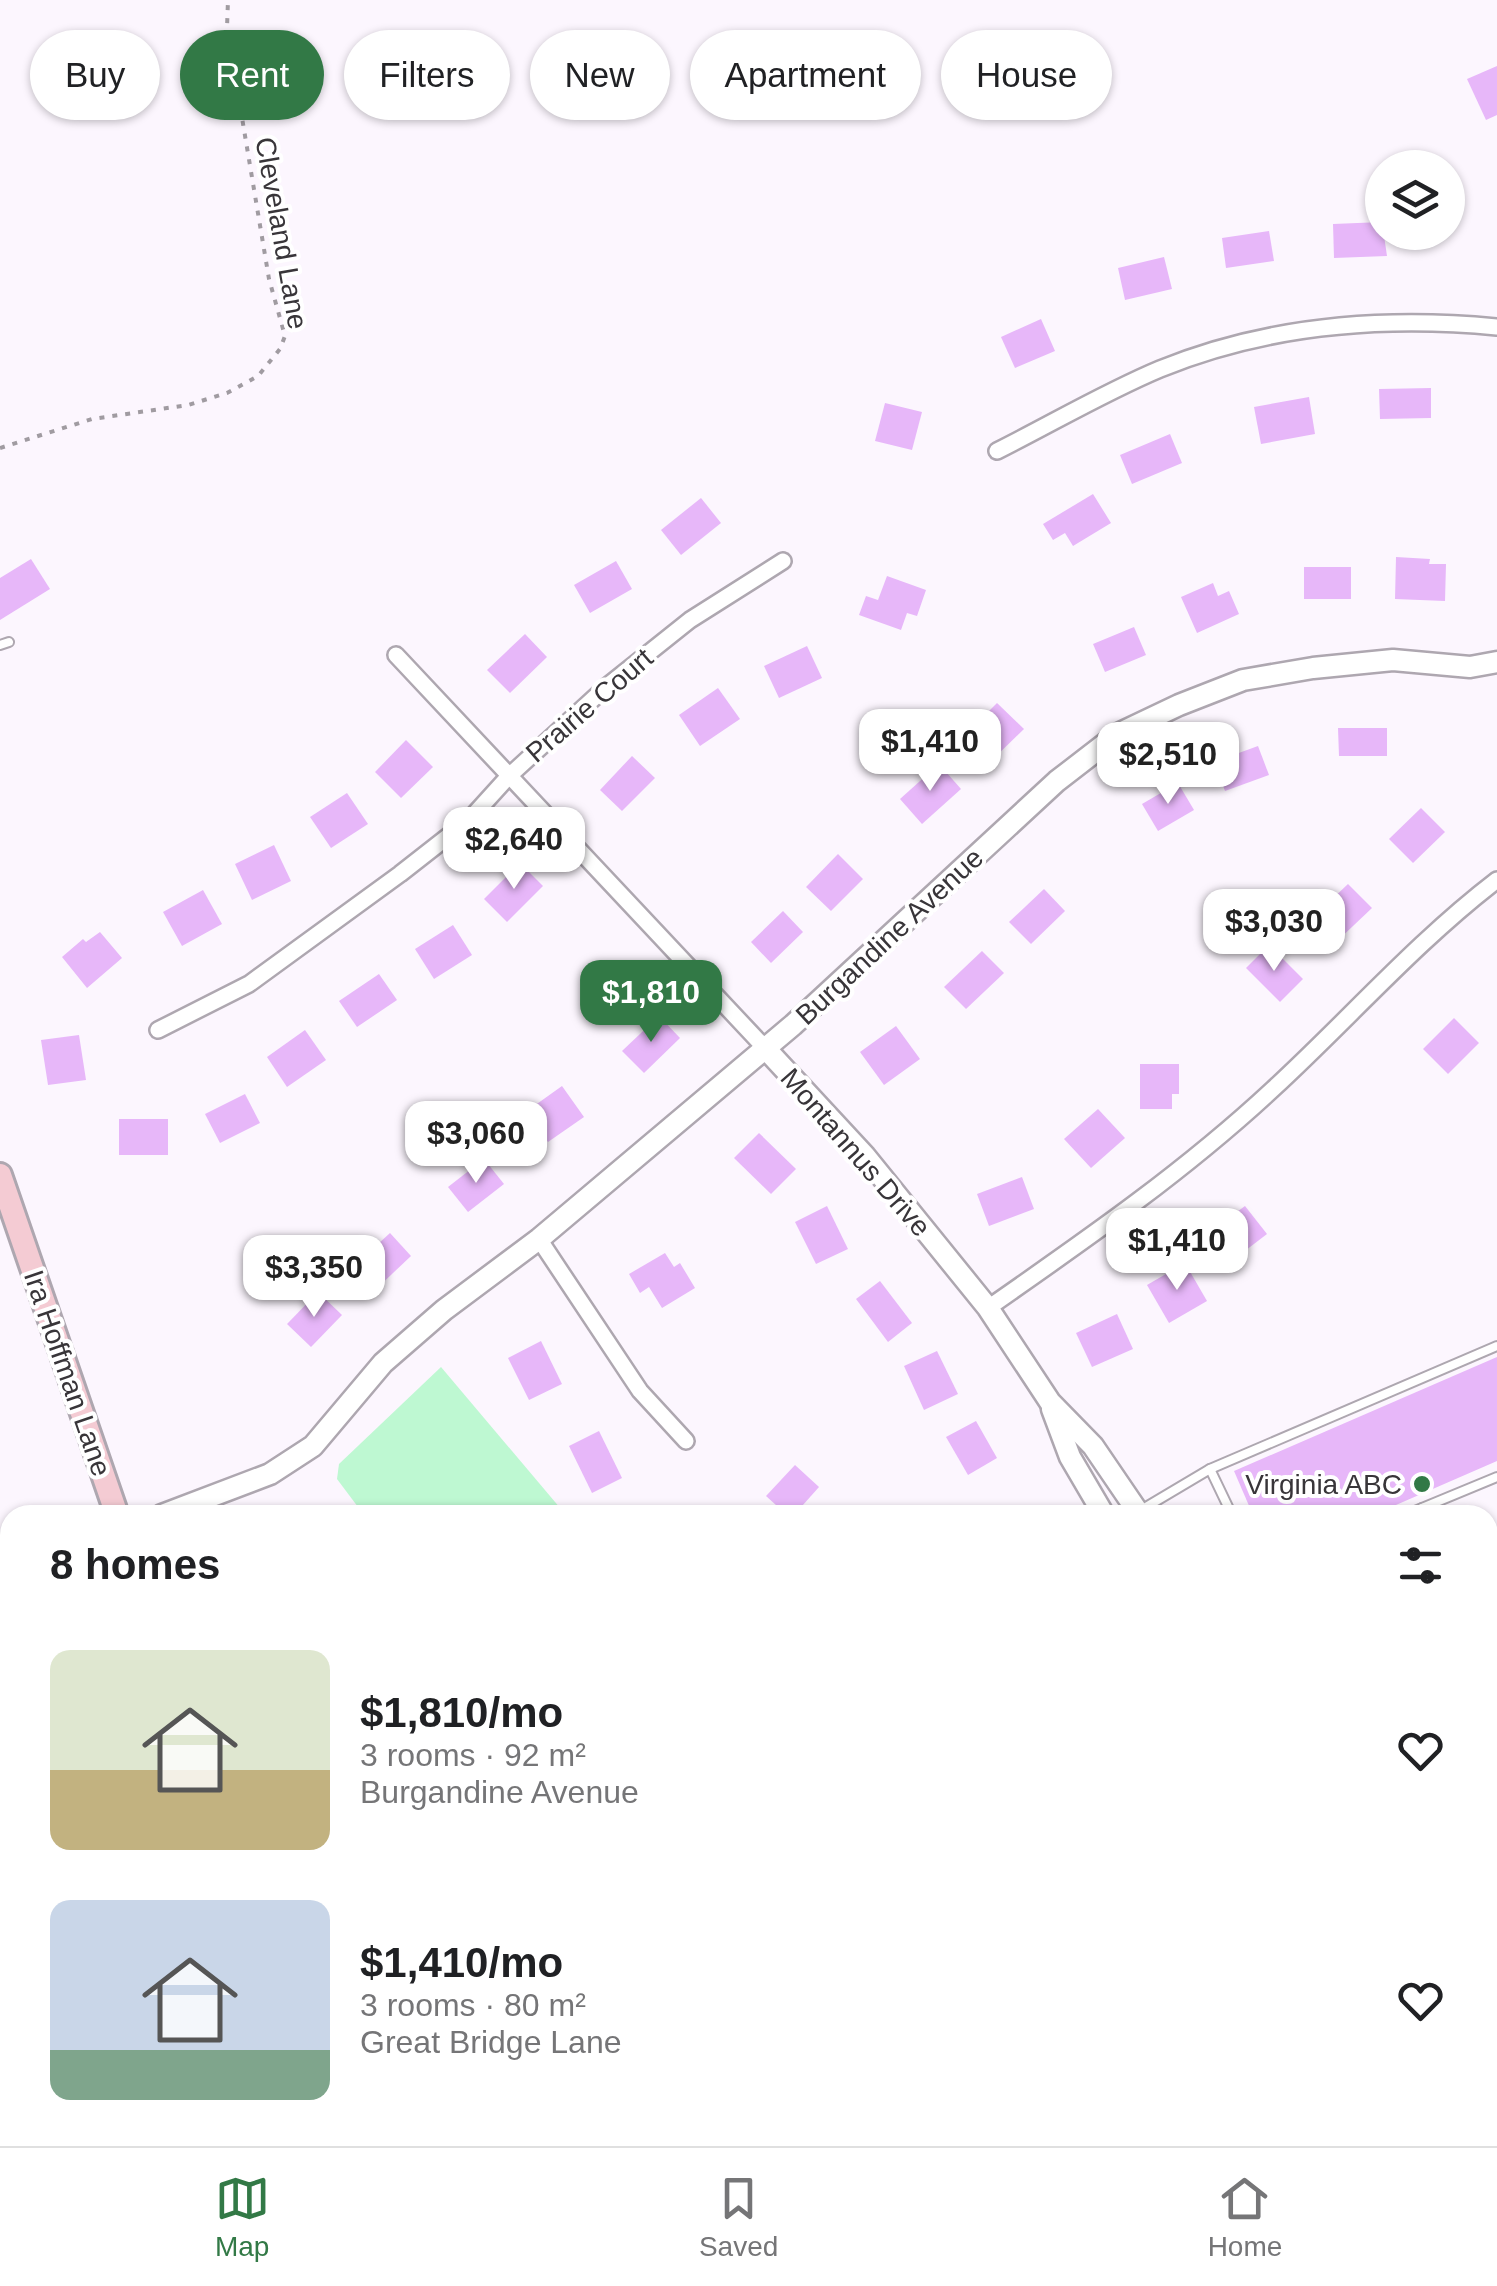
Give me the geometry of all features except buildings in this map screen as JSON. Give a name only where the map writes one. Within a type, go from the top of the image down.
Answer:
[{"type":"main road","name":"Ira Hoffman Lane","points":[[0,1175],[114,1505]]},
{"type":"street","points":[[997,452],[1160,369],[1231,345],[1302,329],[1374,321],[1440,321],[1497,327]]},
{"type":"street","name":"Prairie Court","points":[[158,1030],[249,984],[469,820],[508,777],[606,687],[690,620],[782,562]]},
{"type":"street","name":"Montannus Drive","points":[[396,655],[865,1156],[988,1308],[1050,1402],[1093,1446],[1131,1505]]},
{"type":"street","name":"Burgandine Avenue","points":[[188,1505],[270,1474],[314,1446],[383,1363],[765,1048],[1057,780],[1118,734],[1179,704],[1243,680],[1393,660],[1470,666],[1497,662]]},
{"type":"street","points":[[988,1308],[1130,1211],[1270,1092],[1447,918],[1497,880]]},
{"type":"street","points":[[538,1239],[640,1391],[686,1441]]},
{"type":"street","name":"Montannus Drive","points":[[1050,1402],[1070,1457],[1098,1505]]},
{"type":"lane","points":[[1152,1505],[1210,1469],[1497,1346]]},
{"type":"lane","points":[[1210,1469],[1227,1505]]},
{"type":"lane","points":[[1438,1505],[1497,1477]]},
{"type":"path","name":"Cleveland Lane","points":[[0,448],[92,419],[188,405],[227,393],[258,376],[280,348],[285,336],[266,260],[227,28],[228,0]]},
{"type":"green space","points":[[441,1367],[558,1505],[356,1505],[337,1479],[339,1464]]},
{"type":"place","name":"Virginia ABC","points":[[1422,1484]]}]
